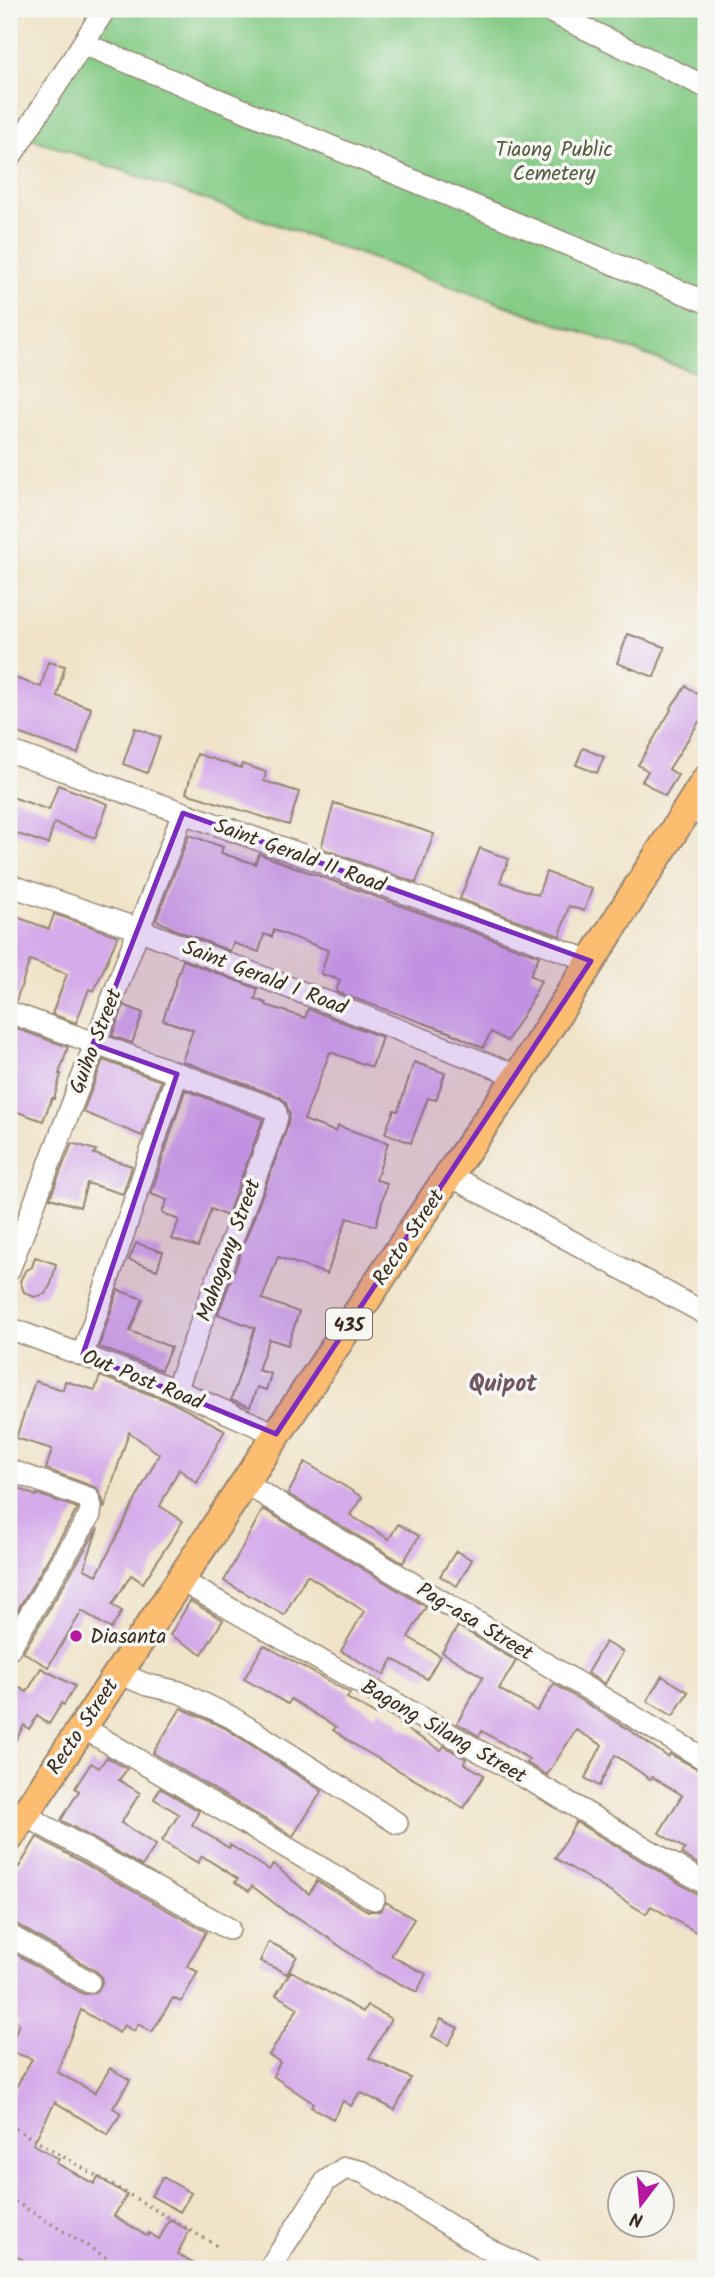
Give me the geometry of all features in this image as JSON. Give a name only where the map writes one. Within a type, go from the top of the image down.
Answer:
[{"type":"main road","name":"435","points":[[697,812],[706,780]]},
{"type":"main road","name":"Recto Street","points":[[9,1838],[243,1482],[449,1175],[519,1076],[591,961],[697,812]]},
{"type":"street","points":[[9,159],[105,9]]},
{"type":"street","points":[[545,9],[706,87]]},
{"type":"street","points":[[84,44],[706,302]]},
{"type":"street","name":"Saint Gerald II Road","points":[[9,751],[591,961]]},
{"type":"street","name":"Guiho Street","points":[[9,1270],[183,813]]},
{"type":"street","name":"Saint Gerald I Road","points":[[9,885],[138,929],[519,1076]]},
{"type":"street","points":[[9,1012],[177,1074],[83,1354]]},
{"type":"street","name":"Mahogany Street","points":[[176,1390],[276,1117],[275,1109],[177,1074]]},
{"type":"street","points":[[449,1175],[706,1314]]},
{"type":"street","name":"Out Post Road","points":[[9,1328],[176,1390],[276,1434]]},
{"type":"street","points":[[9,1469],[88,1498],[91,1506],[90,1515],[9,1649]]},
{"type":"street","name":"Pag-asa Street","points":[[243,1482],[706,1760]]},
{"type":"street","name":"Bagong Silang Street","points":[[180,1580],[706,1884]]},
{"type":"street","points":[[118,1673],[147,1685],[179,1692],[231,1717],[397,1823]]},
{"type":"street","points":[[82,1727],[374,1899]]},
{"type":"street","points":[[23,1814],[229,1929]]},
{"type":"street","points":[[9,1935],[89,1982]]},
{"type":"street","points":[[270,2269],[326,2181],[345,2168],[362,2172],[486,2248],[528,2269]]},
{"type":"path","points":[[9,2126],[221,2248]]},
{"type":"path","points":[[9,2198],[125,2269]]},
{"type":"highlighted area","points":[[183,813],[591,961],[276,1434],[83,1354],[177,1074],[93,1044]]},
{"type":"green space","name":"Tiaong Public Cemetery","points":[[99,9],[706,9],[706,376],[30,138]]},
{"type":"building","points":[[628,634],[665,647],[654,677],[617,663]]},
{"type":"building","points":[[48,662],[65,666],[57,696],[91,708],[78,754],[9,730],[9,676],[41,687]]},
{"type":"building","points":[[686,686],[706,700],[706,711],[669,769],[678,775],[665,796],[642,781],[648,771],[638,765]]},
{"type":"building","points":[[135,728],[160,737],[147,773],[123,764]]},
{"type":"building","points":[[583,748],[604,757],[597,773],[576,765]]},
{"type":"building","points":[[197,754],[241,768],[242,764],[266,772],[264,781],[299,792],[289,825],[186,793]]},
{"type":"building","points":[[58,785],[108,804],[95,838],[54,823],[48,844],[9,831],[9,796],[49,810]]},
{"type":"building","points":[[334,803],[434,834],[416,883],[321,848]]},
{"type":"building","points":[[189,835],[223,847],[221,853],[255,864],[259,854],[539,956],[530,975],[541,981],[507,1041],[491,1032],[483,1048],[449,1032],[336,992],[340,980],[321,974],[328,950],[274,930],[272,937],[264,934],[259,952],[233,943],[230,951],[176,930],[156,920]]},
{"type":"building","points":[[480,848],[509,859],[500,882],[538,895],[546,872],[592,889],[584,911],[569,906],[560,936],[460,899]]},
{"type":"building","points":[[9,914],[49,929],[54,914],[118,936],[94,991],[89,989],[76,1023],[52,1014],[67,974],[30,960],[16,1001],[9,999]]},
{"type":"building","points":[[183,960],[258,989],[255,999],[266,1005],[305,1018],[308,1009],[382,1037],[372,1067],[330,1052],[304,1120],[336,1132],[338,1126],[388,1143],[376,1180],[387,1183],[376,1226],[347,1218],[327,1274],[278,1257],[262,1299],[299,1312],[288,1345],[269,1339],[258,1370],[271,1374],[266,1390],[257,1387],[250,1407],[231,1400],[255,1328],[218,1314],[290,1114],[285,1101],[280,1097],[182,1061],[193,1030],[163,1020]]},
{"type":"building","points":[[124,1005],[143,1013],[132,1043],[112,1036]]},
{"type":"building","points":[[9,1026],[68,1047],[54,1099],[52,1098],[43,1121],[9,1109]]},
{"type":"building","points":[[103,1060],[161,1081],[142,1136],[83,1112]]},
{"type":"building","points":[[414,1062],[445,1073],[436,1100],[428,1098],[411,1143],[385,1133],[394,1110],[398,1111]]},
{"type":"building","points":[[185,1090],[263,1119],[227,1216],[211,1209],[198,1247],[172,1239],[179,1220],[162,1213],[167,1200],[151,1194]]},
{"type":"building","points":[[72,1143],[96,1150],[94,1154],[132,1166],[123,1194],[87,1183],[80,1207],[50,1198]]},
{"type":"building","points":[[136,1243],[163,1252],[157,1270],[129,1260]]},
{"type":"building","points":[[35,1257],[56,1264],[51,1284],[45,1294],[34,1297],[24,1292],[20,1281],[25,1271],[32,1267]]},
{"type":"building","points":[[118,1290],[143,1299],[130,1331],[171,1347],[161,1370],[99,1347]]},
{"type":"building","points":[[100,1376],[171,1402],[225,1430],[197,1483],[179,1469],[160,1506],[183,1521],[143,1583],[131,1575],[112,1605],[122,1611],[111,1629],[82,1611],[48,1667],[23,1652],[98,1528],[84,1569],[97,1575],[159,1454],[129,1432],[104,1509],[97,1488],[46,1469],[52,1449],[16,1438],[35,1381],[63,1390],[65,1381],[95,1390]]},
{"type":"building","points":[[305,1462],[362,1497],[350,1515],[389,1539],[398,1524],[419,1536],[403,1563],[288,1494]]},
{"type":"building","points":[[9,1484],[36,1496],[37,1494],[78,1508],[14,1616],[9,1613]]},
{"type":"building","points":[[263,1509],[426,1607],[408,1637],[440,1656],[427,1679],[393,1659],[384,1675],[341,1651],[364,1611],[307,1575],[284,1615],[224,1581]]},
{"type":"building","points":[[456,1551],[472,1560],[457,1586],[440,1576]]},
{"type":"building","points":[[190,1601],[223,1620],[202,1654],[170,1635]]},
{"type":"building","points":[[458,1626],[516,1661],[499,1689],[537,1711],[554,1684],[668,1757],[670,1754],[706,1773],[706,1869],[682,1854],[685,1849],[659,1833],[682,1795],[652,1777],[650,1779],[615,1755],[599,1786],[585,1778],[602,1745],[576,1730],[547,1775],[527,1763],[529,1759],[482,1731],[479,1736],[457,1723],[483,1677],[442,1652]]},
{"type":"building","points":[[605,1642],[623,1652],[605,1684],[587,1673]]},
{"type":"building","points":[[264,1645],[350,1693],[347,1698],[376,1715],[380,1709],[401,1722],[399,1725],[441,1750],[444,1746],[466,1759],[464,1763],[484,1775],[464,1808],[358,1747],[333,1730],[336,1727],[291,1699],[288,1704],[244,1679]]},
{"type":"building","points":[[41,1668],[75,1686],[49,1724],[37,1716],[29,1729],[24,1725],[9,1752],[9,1681],[27,1692]]},
{"type":"building","points":[[662,1676],[688,1692],[673,1716],[647,1701]]},
{"type":"building","points":[[181,1708],[225,1728],[322,1791],[293,1836],[153,1753]]},
{"type":"building","points":[[107,1757],[127,1769],[119,1780],[140,1793],[121,1823],[156,1845],[142,1866],[61,1820],[79,1791],[75,1788],[91,1763],[99,1768]]},
{"type":"building","points":[[160,1788],[199,1811],[192,1825],[269,1870],[273,1864],[309,1894],[317,1881],[368,1911],[380,1911],[386,1902],[414,1919],[391,1956],[426,1974],[417,1992],[374,1971],[330,1939],[292,1914],[291,1916],[252,1886],[249,1891],[235,1882],[238,1879],[202,1856],[198,1863],[162,1841],[179,1814],[154,1799]]},
{"type":"building","points":[[576,1822],[706,1897],[706,1938],[651,1906],[646,1914],[555,1858]]},
{"type":"building","points":[[37,1837],[206,1932],[187,1966],[198,1972],[181,2002],[173,1998],[152,2032],[138,2024],[134,2031],[124,2025],[119,2033],[81,2010],[57,2072],[95,2093],[110,2068],[130,2080],[113,2108],[121,2113],[108,2135],[55,2102],[33,2144],[59,2159],[56,2163],[94,2184],[98,2177],[127,2195],[114,2216],[147,2236],[149,2233],[159,2239],[170,2219],[189,2231],[177,2254],[203,2269],[39,2269],[9,2252],[9,2088],[14,2091],[32,2059],[9,2051],[19,2023],[9,2017],[15,2000],[9,1996],[9,1950],[83,1994],[96,1993],[102,1983],[101,1976],[96,1971],[9,1922],[9,1876],[16,1865],[19,1867]]},
{"type":"building","points":[[269,1942],[297,1956],[287,1974],[260,1961]]},
{"type":"building","points":[[291,1971],[363,2012],[367,2005],[391,2019],[369,2058],[411,2078],[395,2110],[360,2092],[351,2106],[343,2101],[333,2119],[311,2107],[313,2103],[273,2076],[280,2062],[269,2055],[298,2008],[276,1995]]},
{"type":"building","points":[[441,2019],[458,2028],[448,2045],[432,2036]]},
{"type":"building","points":[[163,2177],[191,2193],[180,2212],[151,2196]]},
{"type":"place","name":"Diasanta","points":[[76,1636]]},
{"type":"district","name":"Quipot","points":[[503,1383]]}]
